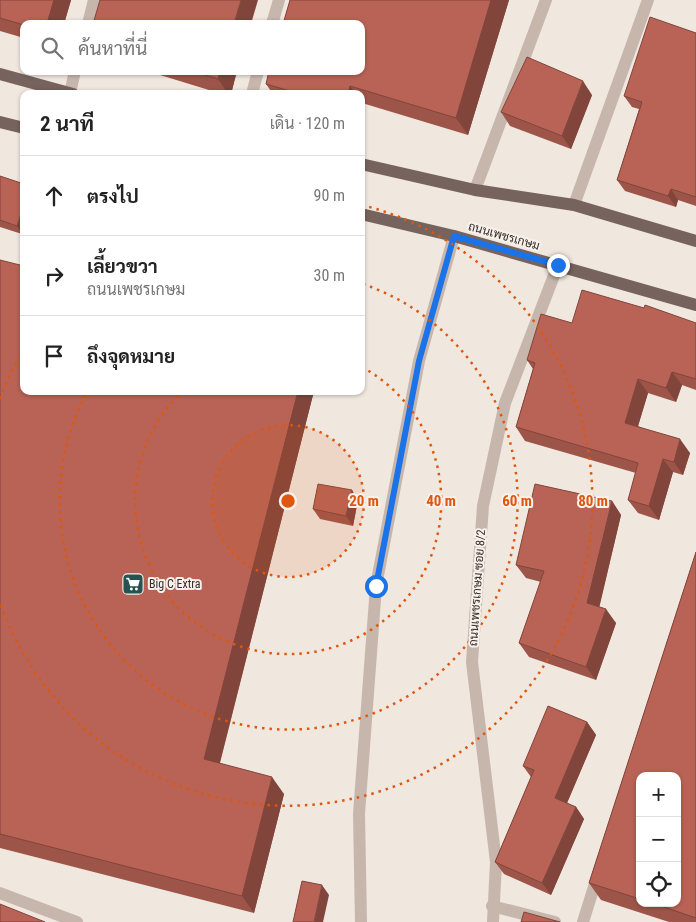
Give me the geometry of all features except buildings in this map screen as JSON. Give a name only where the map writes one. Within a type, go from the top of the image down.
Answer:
[{"type":"main road","points":[[0,74],[61,90]]},
{"type":"main road","points":[[0,122],[20,127]]},
{"type":"main road","points":[[365,165],[475,190],[574,205],[696,242]]},
{"type":"main road","name":"ถนนเพชรเกษม","points":[[365,215],[454,236],[696,305]]},
{"type":"street","points":[[89,20],[94,0]]},
{"type":"street","points":[[273,20],[278,0]]},
{"type":"street","points":[[475,190],[546,0]]},
{"type":"street","points":[[574,205],[648,0]]},
{"type":"street","points":[[72,90],[74,75]]},
{"type":"street","points":[[253,90],[257,75]]},
{"type":"street","points":[[360,922],[359,814],[376,586],[419,361],[454,236]]},
{"type":"street","name":"ถนนเพชรเกษม ซอย 8/2","points":[[493,922],[492,906],[496,862],[472,662],[483,506],[505,403],[558,265]]},
{"type":"street","points":[[583,922],[601,865]]},
{"type":"street","points":[[0,893],[77,922]]},
{"type":"street","points":[[492,906],[555,922]]},
{"type":"place","name":"Big C Extra","points":[[133,584]]},
{"type":"route","points":[[376,586],[419,361],[454,236],[558,265]]}]
